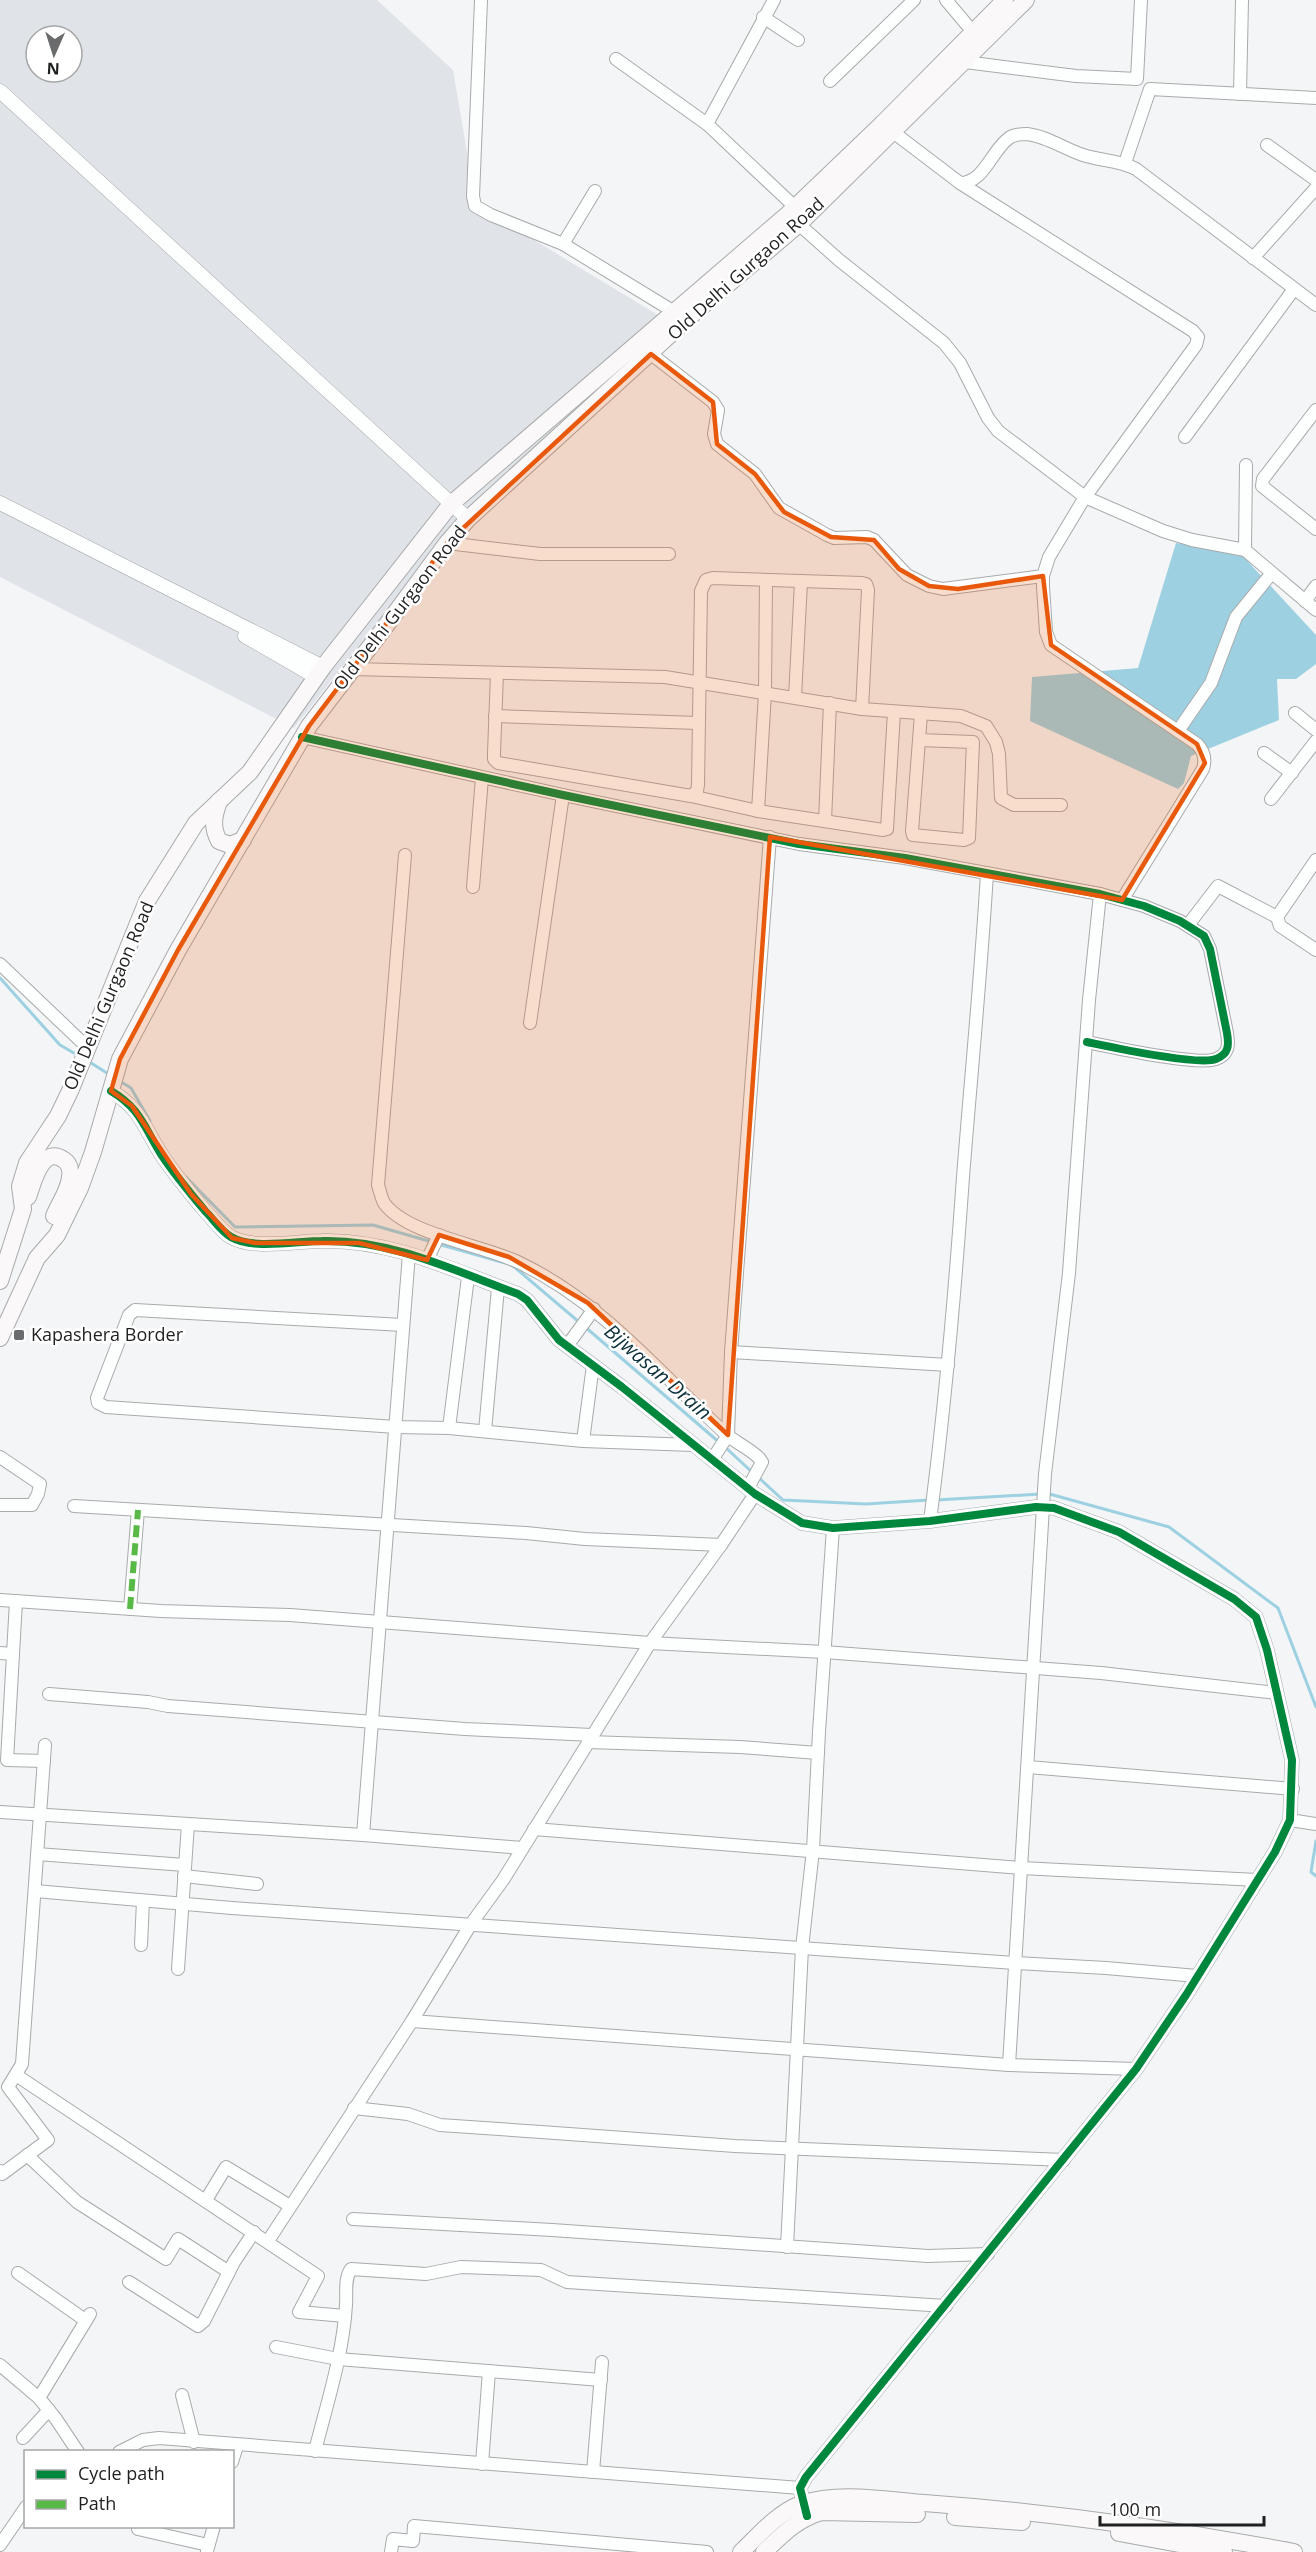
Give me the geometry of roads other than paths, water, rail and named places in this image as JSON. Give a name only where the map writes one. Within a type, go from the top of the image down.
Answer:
[{"type":"main road","name":"Old Delhi Gurgaon Road","points":[[0,1281],[23,1209],[20,1186],[27,1163],[58,1116],[147,901],[196,823],[250,772],[320,672],[451,504],[681,316],[794,215],[893,132],[965,62],[978,38],[1005,0]]},
{"type":"main road","name":"Old Delhi Gurgaon Road","points":[[794,215],[882,124],[978,38],[1026,0]]},
{"type":"main road","name":"Old Delhi Gurgaon Road","points":[[0,1338],[37,1258],[57,1235],[80,1188],[120,1059],[178,950],[302,737],[447,543],[468,519],[651,354],[681,316]]},
{"type":"main road","points":[[219,801],[213,819],[214,831],[219,841],[230,845],[243,840]]},
{"type":"main road","points":[[23,1209],[38,1170],[45,1159],[53,1156],[64,1160],[71,1169],[70,1180],[37,1258]]},
{"type":"main road","points":[[741,2552],[788,2510],[803,2503],[855,2498],[995,2508],[1157,2528],[1294,2552]]},
{"type":"main road","points":[[764,2552],[790,2527],[803,2503]]},
{"type":"main road","points":[[803,2503],[833,2511],[1030,2523],[1117,2532],[1224,2552]]},
{"type":"street","points":[[481,0],[473,196],[475,206],[563,244],[681,316]]},
{"type":"street","points":[[707,124],[774,0]]},
{"type":"street","points":[[830,81],[914,0]]},
{"type":"street","points":[[946,0],[978,38]]},
{"type":"street","points":[[965,62],[1076,76],[1137,79],[1141,0]]},
{"type":"street","points":[[1240,94],[1242,0]]},
{"type":"street","points":[[764,17],[798,40]]},
{"type":"street","points":[[616,59],[707,124],[839,260],[944,343],[960,363],[988,418],[998,431],[1085,497],[1163,531],[1192,540],[1245,550],[1316,610]]},
{"type":"street","points":[[1125,163],[1150,89],[1316,98]]},
{"type":"street","points":[[0,91],[468,519]]},
{"type":"street","points":[[893,132],[960,183],[1193,331],[1198,337],[1196,345],[1085,497],[1049,557],[1043,576],[1044,618],[1051,645],[1202,749],[1205,763],[1203,769],[1122,900]]},
{"type":"street","points":[[960,183],[975,179],[1009,138],[1018,135],[1037,137],[1085,156],[1125,163],[1316,305]]},
{"type":"street","points":[[1267,145],[1316,180]]},
{"type":"street","points":[[1253,258],[1316,188]]},
{"type":"street","points":[[563,244],[595,191]]},
{"type":"street","points":[[1185,437],[1294,289]]},
{"type":"street","points":[[651,354],[713,402],[718,415],[714,434],[717,444],[755,474],[776,505],[784,512],[831,537],[867,537],[874,540],[899,569],[929,586],[958,589],[1043,576]]},
{"type":"street","points":[[1262,486],[1263,479],[1311,426],[1316,410]]},
{"type":"street","points":[[1245,550],[1246,465]]},
{"type":"street","points":[[1246,490],[1262,486]]},
{"type":"street","points":[[1262,486],[1316,529]]},
{"type":"street","points":[[0,503],[320,672]]},
{"type":"street","points":[[0,513],[320,672]]},
{"type":"street","points":[[447,543],[540,554],[669,554]]},
{"type":"street","points":[[1178,731],[1211,683],[1236,617],[1271,574]]},
{"type":"street","points":[[692,796],[697,791],[698,785],[702,586],[706,580],[712,578],[862,583],[867,586],[862,709]]},
{"type":"street","points":[[758,811],[765,693],[766,580]]},
{"type":"street","points":[[795,697],[801,582]]},
{"type":"street","points":[[1305,602],[1316,586]]},
{"type":"street","points":[[353,669],[665,677],[862,709],[961,716],[986,726],[996,742],[999,754],[1001,798],[1006,802],[1061,805]]},
{"type":"street","points":[[497,673],[494,759],[498,763],[692,796],[758,811],[883,830],[887,829],[894,712]]},
{"type":"street","points":[[825,821],[830,704]]},
{"type":"street","points":[[919,740],[973,742],[969,838],[964,840],[912,835],[919,740],[921,714]]},
{"type":"street","points":[[1295,714],[1316,730]]},
{"type":"street","points":[[495,716],[698,723]]},
{"type":"street","points":[[302,737],[482,778],[770,837],[1100,894],[1154,909],[1198,931],[1208,942],[1227,1033],[1228,1050],[1212,1061],[1193,1061],[1087,1042]]},
{"type":"street","points":[[1271,800],[1316,741]]},
{"type":"street","points":[[1264,753],[1292,773]]},
{"type":"street","points":[[473,888],[482,778]]},
{"type":"street","points":[[530,1023],[563,795]]},
{"type":"street","points":[[714,1457],[726,1438],[770,837]]},
{"type":"street","points":[[268,2241],[412,2021],[471,1924],[503,1880],[650,1643],[721,1545],[762,1462],[726,1438],[643,1352],[556,1282],[521,1263],[438,1238],[394,1212],[385,1204],[378,1185],[405,855]]},
{"type":"street","points":[[1276,917],[1316,860]]},
{"type":"street","points":[[930,1521],[948,1365],[981,977],[987,873]]},
{"type":"street","points":[[1188,925],[1218,886],[1276,917],[1280,926],[1316,950]]},
{"type":"street","points":[[1009,2065],[1045,1474],[1069,1273],[1100,894]]},
{"type":"street","points":[[0,964],[84,1056]]},
{"type":"street","points":[[113,1084],[132,1106],[161,1154],[191,1194],[223,1231],[232,1238],[255,1243],[325,1241],[359,1243],[428,1256],[468,1277],[518,1294],[527,1300],[553,1334],[569,1343],[693,1445],[714,1457],[751,1488],[802,1523],[833,1528],[930,1521],[1044,1502],[1054,1508],[1107,1526],[1249,1610],[1256,1617],[1261,1628],[1277,1693],[1292,1760],[1293,1790],[1293,1821],[1136,2069],[807,2477],[803,2503],[593,2472],[151,2438],[121,2450]]},
{"type":"street","points":[[428,1256],[438,1238]]},
{"type":"street","points":[[363,1835],[409,1254]]},
{"type":"street","points":[[449,1428],[468,1277]]},
{"type":"street","points":[[485,1431],[498,1288]]},
{"type":"street","points":[[403,1325],[135,1310],[129,1315],[97,1398],[98,1403],[106,1407],[396,1427],[449,1428],[583,1441],[693,1445]]},
{"type":"street","points":[[569,1343],[592,1312]]},
{"type":"street","points":[[731,1352],[948,1365]]},
{"type":"street","points":[[583,1441],[593,1365]]},
{"type":"street","points":[[0,1457],[39,1481],[40,1484],[32,1505],[0,1505]]},
{"type":"street","points":[[74,1506],[388,1527],[721,1545]]},
{"type":"street","points":[[130,1609],[138,1510]]},
{"type":"street","points":[[787,2247],[802,1948],[813,1850],[833,1528]]},
{"type":"street","points":[[0,1600],[130,1609],[290,1615],[650,1643],[825,1652],[1101,1673],[1277,1693]]},
{"type":"street","points":[[16,1601],[6,1653],[7,1760],[44,1761]]},
{"type":"street","points":[[49,1694],[148,1702],[168,1706],[371,1720],[590,1739],[818,1753]]},
{"type":"street","points":[[0,2171],[2,2174],[48,2140],[9,2090],[9,2084],[22,2064],[45,1745]]},
{"type":"street","points":[[1028,1767],[1293,1790]]},
{"type":"street","points":[[0,1812],[363,1835],[522,1848]]},
{"type":"street","points":[[1293,1821],[1316,1824]]},
{"type":"street","points":[[178,1969],[188,1824]]},
{"type":"street","points":[[534,1829],[1021,1868],[1257,1880]]},
{"type":"street","points":[[37,1854],[184,1871],[257,1884]]},
{"type":"street","points":[[35,1891],[182,1904],[1197,1976]]},
{"type":"street","points":[[141,1945],[143,1901]]},
{"type":"street","points":[[412,2021],[1009,2065],[1136,2069]]},
{"type":"street","points":[[16,2074],[318,2276],[299,2312],[345,2316]]},
{"type":"street","points":[[354,2108],[408,2114],[440,2125],[791,2148],[1064,2160]]},
{"type":"street","points":[[27,2155],[77,2202],[166,2259],[178,2239],[229,2272]]},
{"type":"street","points":[[206,2200],[226,2167],[290,2206]]},
{"type":"street","points":[[353,2219],[552,2230],[928,2256],[988,2253]]},
{"type":"street","points":[[129,2282],[198,2326],[204,2321],[229,2272],[254,2232]]},
{"type":"street","points":[[315,2451],[338,2359],[345,2316],[348,2274],[349,2270],[355,2268],[426,2274],[461,2267],[541,2270],[567,2282],[946,2306]]},
{"type":"street","points":[[18,2273],[88,2317],[39,2398]]},
{"type":"street","points":[[276,2347],[338,2359],[601,2380]]},
{"type":"street","points":[[593,2472],[602,2362]]},
{"type":"street","points":[[0,2365],[39,2398],[77,2450]]},
{"type":"street","points":[[482,2464],[489,2371]]},
{"type":"street","points":[[182,2395],[194,2442]]},
{"type":"street","points":[[23,2438],[49,2410]]},
{"type":"street","points":[[234,2456],[237,2446]]},
{"type":"street","points":[[0,2545],[24,2509]]},
{"type":"street","points":[[391,2552],[393,2539],[413,2541],[414,2526],[706,2552]]},
{"type":"street","points":[[138,2529],[207,2548],[213,2528]]},
{"type":"water","points":[[1176,543],[1240,553],[1316,635],[1316,664],[1296,679],[1277,679],[1279,720],[1191,756],[1184,783],[1178,789],[1030,721],[1032,677],[1138,668]]},
{"type":"waterway","name":"Bijwasan Drain","points":[[0,978],[60,1045],[79,1056]]},
{"type":"waterway","name":"Bijwasan Drain","points":[[88,1061],[110,1075]]},
{"type":"waterway","name":"Bijwasan Drain","points":[[118,1080],[131,1088],[150,1121]]},
{"type":"waterway","name":"Bijwasan Drain","points":[[186,1177],[235,1227],[373,1225],[432,1242]]},
{"type":"waterway","name":"Bijwasan Drain","points":[[438,1244],[512,1265],[579,1322]]},
{"type":"waterway","name":"Bijwasan Drain","points":[[584,1326],[720,1443]]},
{"type":"waterway","name":"Bijwasan Drain","points":[[725,1447],[753,1473]]},
{"type":"waterway","name":"Bijwasan Drain","points":[[758,1477],[783,1500],[866,1504],[929,1500]]},
{"type":"waterway","name":"Bijwasan Drain","points":[[1046,1493],[1169,1527],[1278,1608],[1316,1707]]},
{"type":"waterway","name":"Bijwasan Drain","points":[[936,1500],[1040,1494]]},
{"type":"waterway","name":"Bijwasan Drain","points":[[1316,1841],[1311,1872],[1316,1876]]},
{"type":"place","name":"Kapashera Border","points":[[19,1335]]}]
